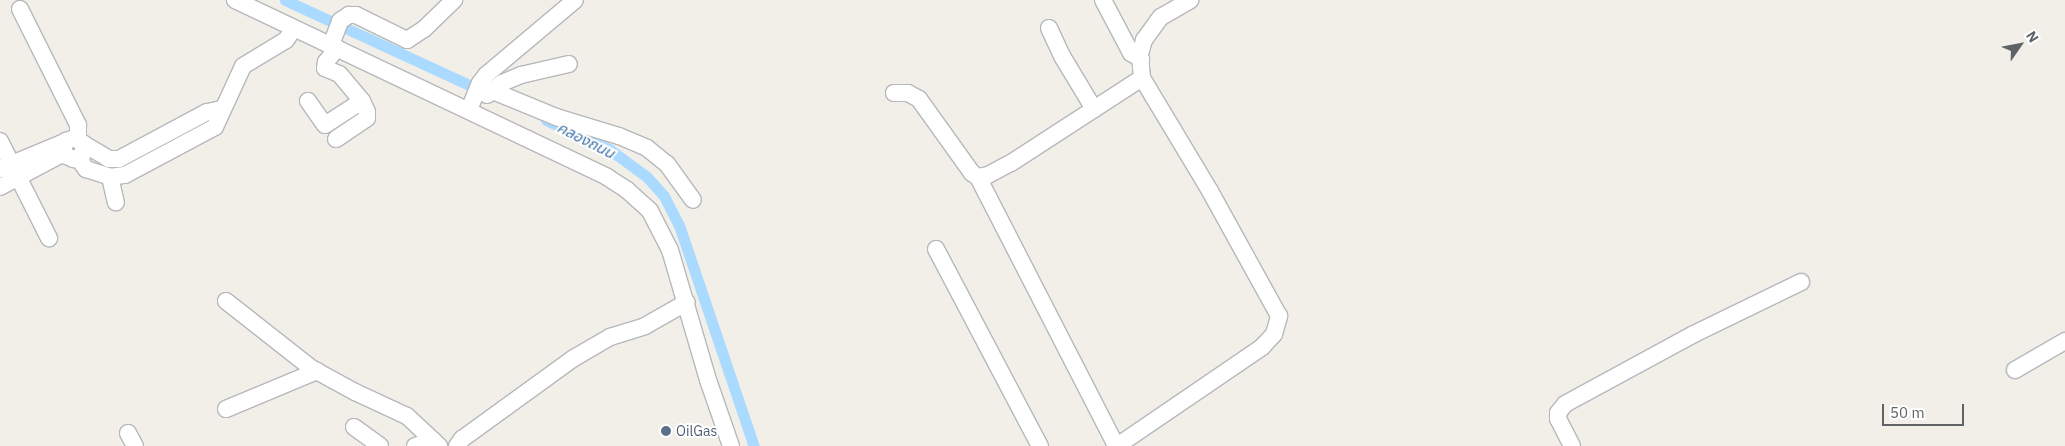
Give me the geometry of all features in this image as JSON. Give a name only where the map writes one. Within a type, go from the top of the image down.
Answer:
[{"type":"street","points":[[235,0],[254,3],[294,28],[334,44],[474,110],[607,177],[627,190],[650,211],[670,250],[687,302],[708,380],[731,446]]},
{"type":"street","points":[[336,139],[367,118],[367,112],[362,100],[339,74],[325,68],[340,21],[349,15],[356,15],[407,40],[424,29],[454,0]]},
{"type":"street","points":[[474,110],[514,50],[575,0]]},
{"type":"street","points":[[1103,0],[1131,52],[1141,59]]},
{"type":"street","points":[[894,93],[908,93],[919,99],[972,173],[978,177],[1117,446],[1262,347],[1274,334],[1279,316],[1215,200],[1142,78],[1141,59],[1144,40],[1152,27],[1161,17],[1190,0]]},
{"type":"street","points":[[20,9],[78,125],[74,147],[86,169],[110,177],[125,175],[215,127],[243,66],[286,40],[294,28]]},
{"type":"street","points":[[1049,28],[1062,56],[1094,109]]},
{"type":"street","points":[[487,89],[521,75],[570,64]]},
{"type":"street","points":[[978,177],[988,175],[1011,163],[1142,78]]},
{"type":"street","points":[[487,89],[549,114],[619,136],[646,148],[667,164],[693,200]]},
{"type":"street","points":[[308,102],[320,121],[325,125],[362,100]]},
{"type":"street","points":[[6,166],[74,147],[109,159],[119,159],[207,112],[223,109]]},
{"type":"street","points":[[0,141],[6,166],[18,178],[49,238]]},
{"type":"street","points":[[0,187],[74,147]]},
{"type":"street","points":[[110,177],[116,202]]},
{"type":"street","points":[[936,250],[1040,446]]},
{"type":"street","points":[[1572,446],[1558,419],[1558,413],[1565,404],[1694,334],[1801,282]]},
{"type":"street","points":[[226,301],[317,371],[407,416],[436,443]]},
{"type":"street","points":[[457,446],[462,439],[574,358],[610,337],[645,326],[687,302]]},
{"type":"street","points":[[2015,370],[2065,341]]},
{"type":"street","points":[[226,409],[317,371]]},
{"type":"street","points":[[354,427],[380,446]]},
{"type":"street","points":[[415,446],[436,443]]},
{"type":"waterway","name":"คลองถนน","points":[[285,0],[484,92]]},
{"type":"waterway","name":"คลองถนน","points":[[546,120],[609,149],[647,177],[664,196],[679,225],[754,446]]},
{"type":"place","name":"OilGas","points":[[666,431]]}]
